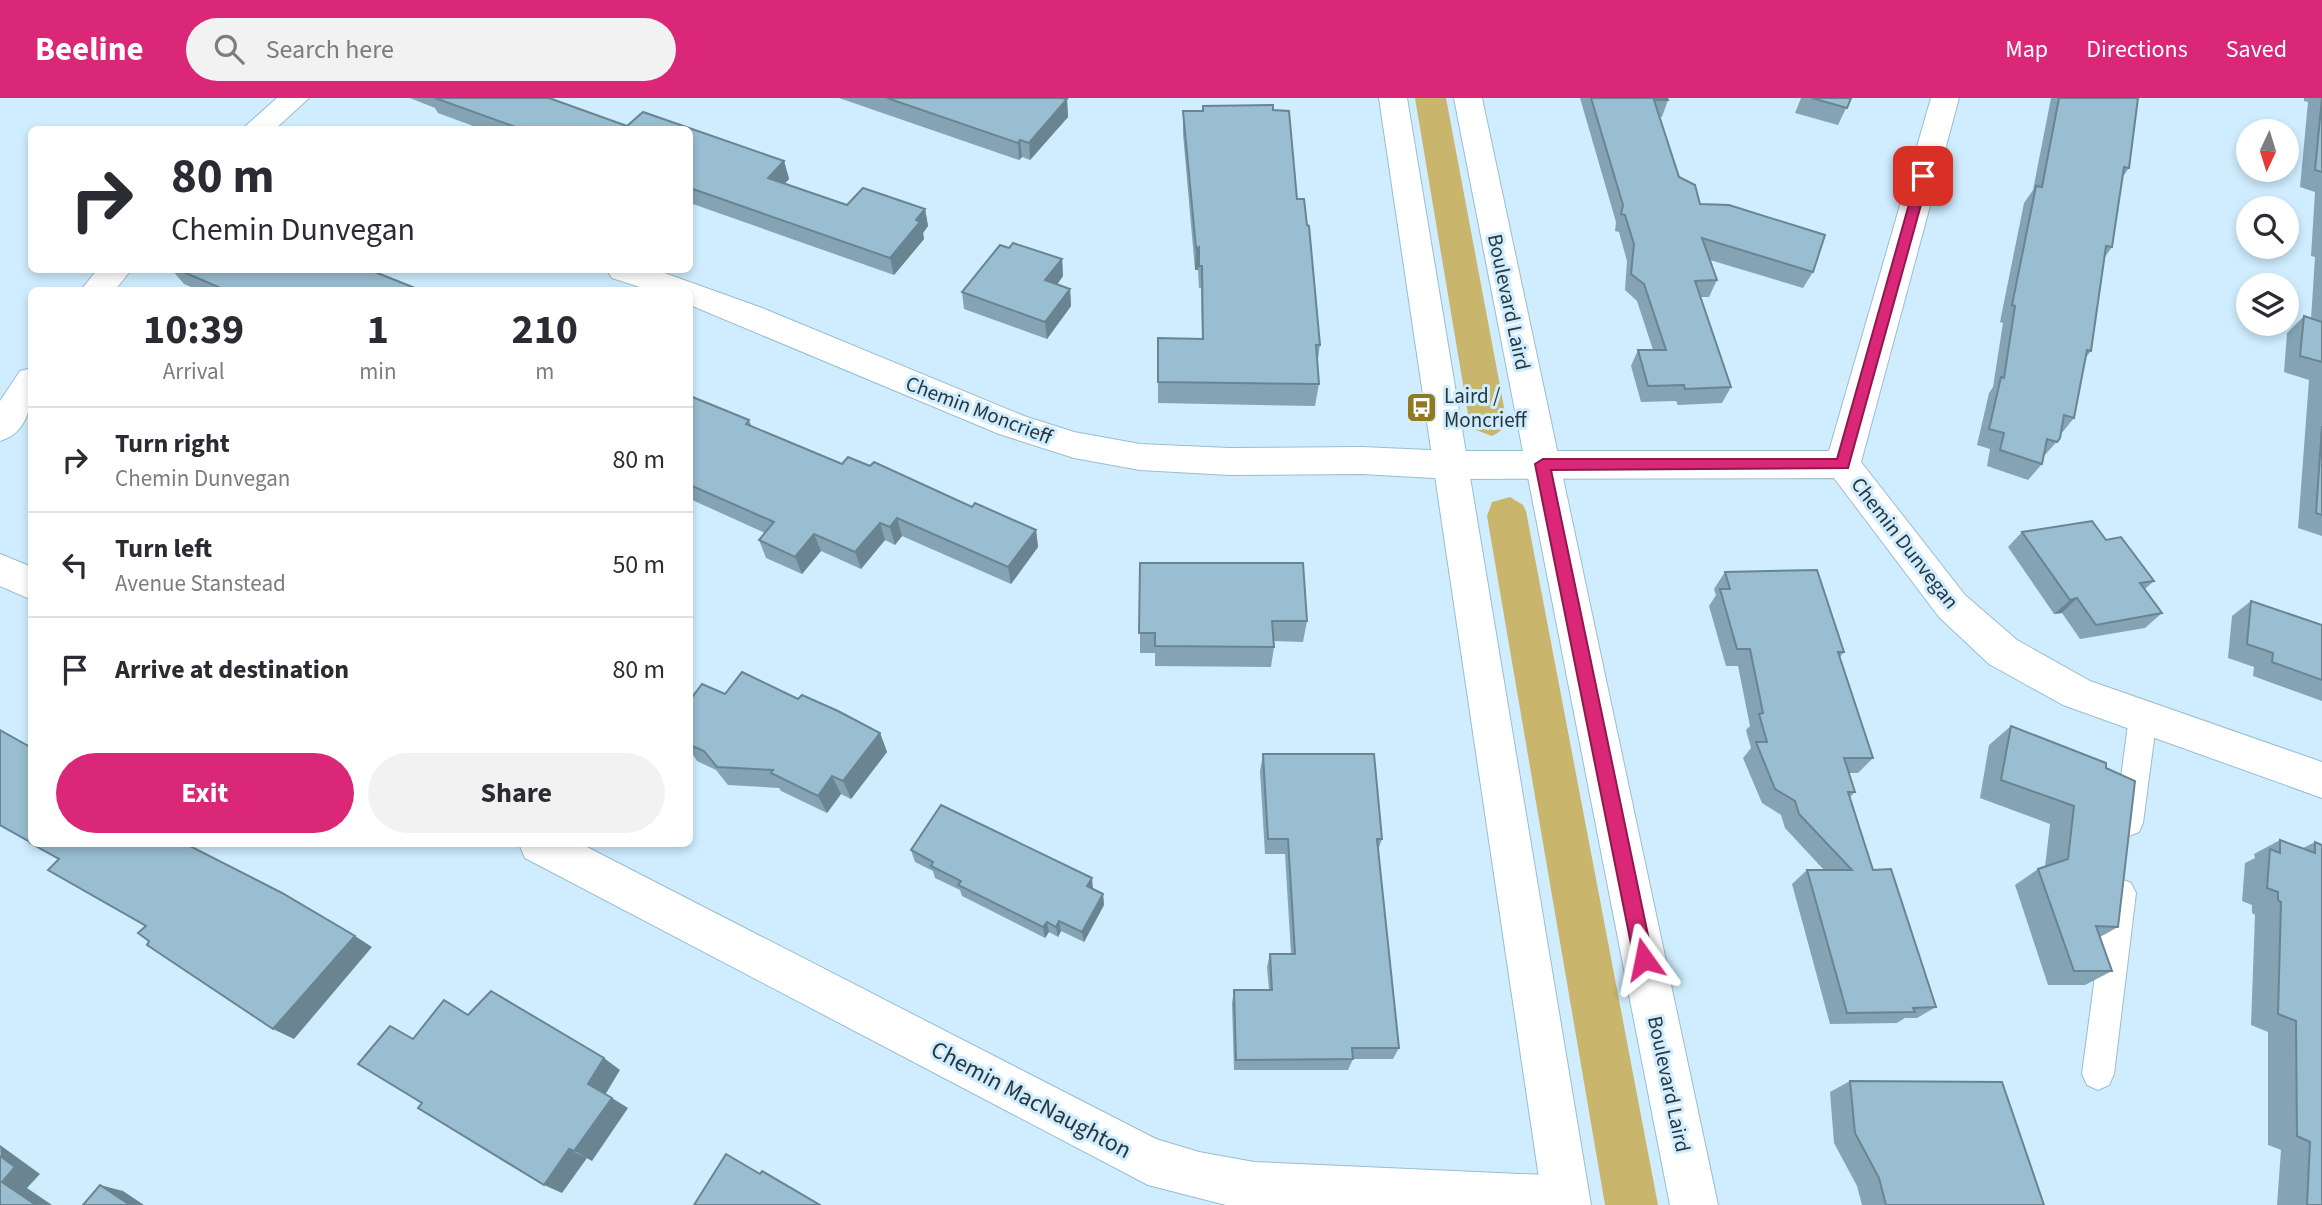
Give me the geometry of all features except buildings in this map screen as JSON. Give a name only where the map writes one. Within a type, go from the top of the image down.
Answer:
[{"type":"street","points":[[260,126],[295,98]]},
{"type":"street","points":[[1393,98],[1567,1203]]},
{"type":"street","name":"Boulevard Laird","points":[[1468,98],[1694,1205]]},
{"type":"street","points":[[1843,464],[1945,98]]},
{"type":"street","points":[[100,287],[112,273]]},
{"type":"street","points":[[632,273],[673,287]]},
{"type":"street","name":"Chemin Moncrieff","points":[[693,294],[1001,422],[1094,450],[1200,462],[1415,461],[1451,466]]},
{"type":"street","points":[[0,428],[28,386]]},
{"type":"street","name":"Chemin Dunvegan","points":[[1451,466],[1843,464],[1952,606],[2003,652],[2077,693],[2322,780]]},
{"type":"street","points":[[0,569],[28,583]]},
{"type":"street","name":"Chemin MacNaughton","points":[[546,847],[1148,1161],[1199,1176],[1254,1186],[1567,1203]]},
{"type":"lane","points":[[2098,1074],[2143,717]]},
{"type":"shaded area","points":[[1415,98],[1446,98],[1506,418],[1502,429],[1492,436],[1476,430],[1469,420]]},
{"type":"shaded area","points":[[1510,497],[1523,505],[1526,511],[1658,1205],[1605,1205],[1487,516],[1492,502]]},
{"type":"place","name":"Laird / Moncrieff","points":[[1421,408]]},
{"type":"route","points":[[1644,959],[1543,464],[1843,464],[1923,176]]}]
